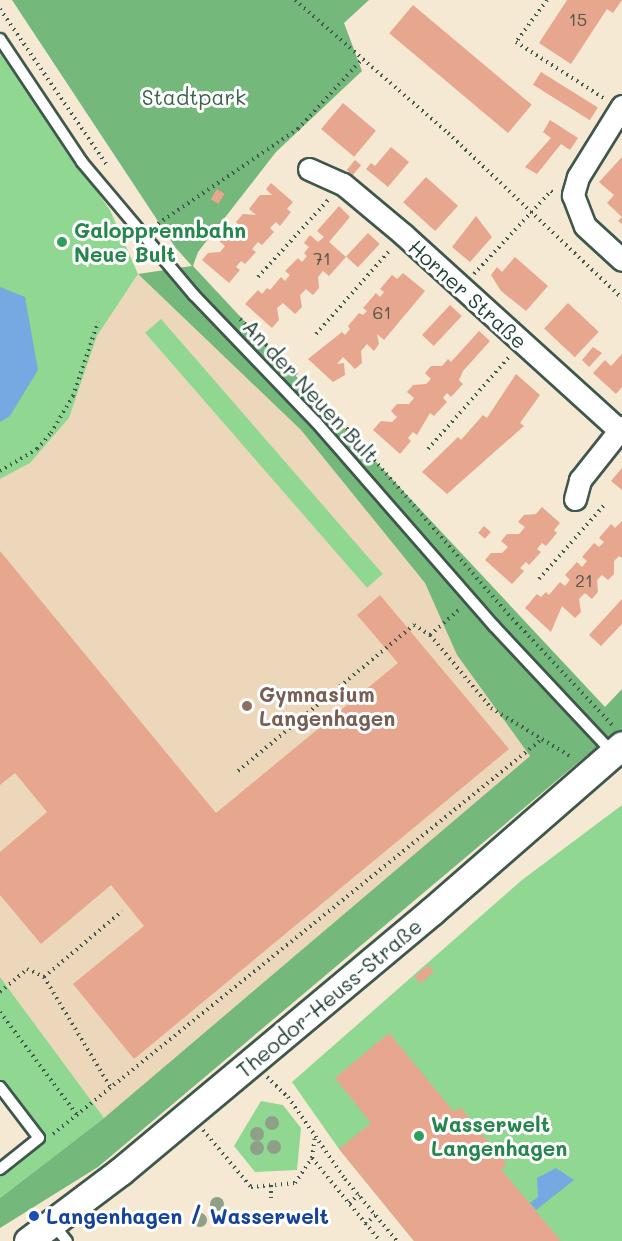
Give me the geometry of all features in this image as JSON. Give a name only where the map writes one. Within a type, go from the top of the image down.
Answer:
[{"type":"street","points":[[622,106],[578,177],[573,195],[575,208],[585,226],[622,260]]},
{"type":"street","name":"Horner Straße","points":[[309,170],[343,184],[404,235],[621,428],[580,480],[575,498]]},
{"type":"street","name":"Theodor-Heuss-Straße","points":[[28,1241],[60,1233],[432,912],[619,745]]},
{"type":"lane","name":"An der Neuen Bult","points":[[0,39],[97,180],[194,295],[316,422],[471,600],[619,745]]},
{"type":"lane","points":[[0,1087],[39,1138],[0,1169]]},
{"type":"path","points":[[295,0],[363,58],[622,298]]},
{"type":"path","points":[[547,0],[516,42],[622,106]]},
{"type":"path","points":[[0,9],[111,171]]},
{"type":"path","points":[[150,229],[298,129],[363,58]]},
{"type":"path","points":[[258,277],[343,184]]},
{"type":"path","points":[[461,288],[550,191],[575,208]]},
{"type":"path","points":[[143,219],[157,236]]},
{"type":"path","points":[[316,334],[404,235]]},
{"type":"path","points":[[238,317],[323,401],[619,745]]},
{"type":"path","points":[[0,471],[37,449],[51,433],[73,396],[98,322]]},
{"type":"path","points":[[428,449],[522,342]]},
{"type":"path","points":[[539,579],[606,503]]},
{"type":"path","points":[[430,635],[471,600]]},
{"type":"path","points":[[39,1138],[54,1134],[542,739],[491,708],[430,635],[414,625],[238,771]]},
{"type":"path","points":[[44,978],[122,911]]},
{"type":"path","points":[[0,992],[27,969],[44,978],[111,1088]]},
{"type":"path","points":[[0,1012],[77,1115]]},
{"type":"path","points":[[267,1076],[397,1241]]},
{"type":"path","points":[[203,1129],[251,1187],[295,1183],[312,1158],[315,1136]]},
{"type":"path","points":[[312,1158],[380,1241]]},
{"type":"path","points":[[271,1185],[272,1198]]},
{"type":"path","points":[[349,1203],[359,1195]]},
{"type":"path","points":[[365,1224],[376,1215]]},
{"type":"shaded area","name":"Gymnasium Langenhagen","points":[[138,274],[301,430],[425,583],[457,655],[530,756],[104,1118],[0,977],[0,479],[30,463],[69,418],[97,336]]},
{"type":"green space","name":"Stadtpark","points":[[12,0],[369,0],[344,23],[362,71],[276,152],[198,252],[193,266],[605,707],[622,689],[622,757],[587,755],[98,1167],[0,1228],[0,1198],[104,1118],[530,756],[457,655],[425,583],[301,430],[138,274],[192,266],[175,247]]},
{"type":"green space","name":"Galopprennbahn Neue Bult","points":[[0,53],[110,210],[138,274],[97,336],[69,418],[30,463],[0,479]]},
{"type":"green space","points":[[161,319],[383,574],[367,588],[145,333]]},
{"type":"green space","name":"Wasserwelt Langenhagen","points":[[622,805],[622,1241],[414,1241],[339,1149],[292,1082],[522,880]]},
{"type":"green space","points":[[0,977],[104,1118],[0,1198],[0,1169],[38,1138],[0,1087]]},
{"type":"green space","points":[[261,1101],[283,1105],[301,1128],[297,1170],[255,1172],[234,1146]]},
{"type":"water","points":[[0,287],[25,297],[38,370],[10,416],[0,422]]},
{"type":"water","points":[[556,1168],[574,1180],[536,1210],[530,1203],[538,1197],[537,1178]]},
{"type":"building","points":[[567,0],[622,0],[613,13],[607,9],[571,64],[539,43]]},
{"type":"building","points":[[413,5],[532,105],[508,133],[389,33]]},
{"type":"building","points":[[541,72],[598,108],[590,120],[533,85]]},
{"type":"building","points":[[343,103],[376,131],[354,157],[321,129]]},
{"type":"building","points":[[550,120],[578,138],[570,150],[561,144],[537,174],[525,167],[551,138],[543,132]]},
{"type":"building","points":[[391,147],[409,162],[388,187],[366,169],[371,163],[375,166]]},
{"type":"building","points":[[622,157],[622,217],[607,203],[614,195],[599,182]]},
{"type":"building","points":[[355,160],[361,165],[353,175],[347,170]]},
{"type":"building","points":[[426,177],[458,206],[435,231],[403,202]]},
{"type":"building","points":[[271,183],[293,202],[287,209],[291,212],[280,226],[276,222],[270,228],[274,232],[262,245],[258,242],[252,249],[256,252],[245,264],[241,261],[236,267],[240,270],[229,283],[202,260],[208,253],[220,252],[225,246],[219,241],[226,233],[238,233],[242,228],[236,222],[243,214],[256,215],[249,209],[260,195],[272,195],[266,189]]},
{"type":"building","points":[[217,189],[225,194],[218,204],[211,199]]},
{"type":"building","points":[[339,206],[350,217],[329,242],[346,257],[329,276],[323,271],[318,277],[319,288],[313,295],[306,289],[300,295],[302,307],[295,314],[283,303],[277,308],[279,320],[272,328],[245,304],[258,290],[262,294],[267,288],[270,290],[281,277],[285,281],[290,275],[285,271],[298,258],[302,262],[307,256],[304,253],[309,247],[304,243],[310,235],[318,242],[324,237],[317,231]]},
{"type":"building","points":[[476,216],[492,237],[470,262],[452,247]]},
{"type":"building","points":[[368,233],[380,244],[358,267],[346,256]]},
{"type":"building","points":[[515,257],[548,286],[526,311],[501,291],[491,275],[497,267],[502,272]]},
{"type":"building","points":[[403,273],[425,291],[384,340],[377,334],[379,344],[374,351],[367,344],[361,351],[362,363],[355,369],[343,357],[337,364],[344,363],[345,375],[333,382],[308,359],[342,332],[345,335],[350,329],[348,326],[359,313],[363,315],[367,311],[363,308],[376,293],[380,297],[384,292],[380,289],[392,275],[397,279]]},
{"type":"building","points":[[568,303],[599,332],[575,357],[544,329]]},
{"type":"building","points":[[450,305],[462,316],[434,346],[422,335]]},
{"type":"building","points":[[479,331],[490,341],[463,371],[459,380],[463,384],[451,397],[447,393],[443,398],[447,402],[434,416],[430,413],[417,435],[413,432],[408,438],[411,441],[400,454],[373,430],[381,421],[392,422],[397,417],[391,411],[397,404],[409,404],[414,398],[407,392],[413,385],[426,384],[431,379],[425,373],[431,366],[442,366],[448,359],[451,362]]},
{"type":"building","points":[[593,347],[602,353],[589,367],[582,360]]},
{"type":"building","points":[[622,354],[622,387],[616,394],[593,373],[605,360],[611,366]]},
{"type":"building","points":[[516,374],[540,395],[520,423],[524,426],[447,494],[422,472],[458,437],[461,440],[483,415],[487,418]]},
{"type":"building","points":[[622,468],[622,490],[611,481]]},
{"type":"building","points":[[542,507],[560,523],[554,530],[557,533],[546,546],[542,543],[537,549],[541,552],[529,565],[526,562],[520,568],[524,571],[512,584],[485,560],[491,553],[502,553],[508,547],[501,541],[507,534],[519,534],[525,527],[518,522],[524,515],[536,514]]},
{"type":"building","points":[[622,521],[622,558],[619,556],[614,561],[614,574],[608,580],[602,575],[597,580],[598,592],[592,599],[585,593],[579,599],[581,612],[575,618],[562,606],[551,632],[525,608],[537,594],[541,597],[546,592],[549,595],[560,582],[565,586],[570,580],[565,575],[577,562],[582,567],[587,561],[582,557],[594,543],[599,547],[604,542],[599,538],[611,524],[615,528]]},
{"type":"building","points":[[484,526],[491,532],[485,539],[478,533]]},
{"type":"building","points":[[0,551],[216,813],[398,663],[357,615],[380,595],[509,749],[134,1059],[73,984],[144,926],[111,885],[41,944],[0,895],[0,852],[47,812],[15,773],[0,785]]},
{"type":"building","points":[[622,599],[622,624],[601,646],[589,635]]},
{"type":"building","points":[[428,965],[434,972],[420,984],[414,977]]},
{"type":"building","name":"Wasserwelt Langenhagen","points":[[389,1033],[454,1112],[460,1107],[507,1165],[501,1169],[561,1241],[414,1241],[339,1149],[371,1123],[335,1078]]},
{"type":"place","name":"Galopprennbahn Neue Bult","points":[[62,242]]},
{"type":"place","name":"Gymnasium Langenhagen","points":[[247,706]]},
{"type":"place","name":"Wasserwelt Langenhagen","points":[[419,1136]]},
{"type":"place","name":"Langenhagen / Wasserwelt","points":[[34,1216]]}]
